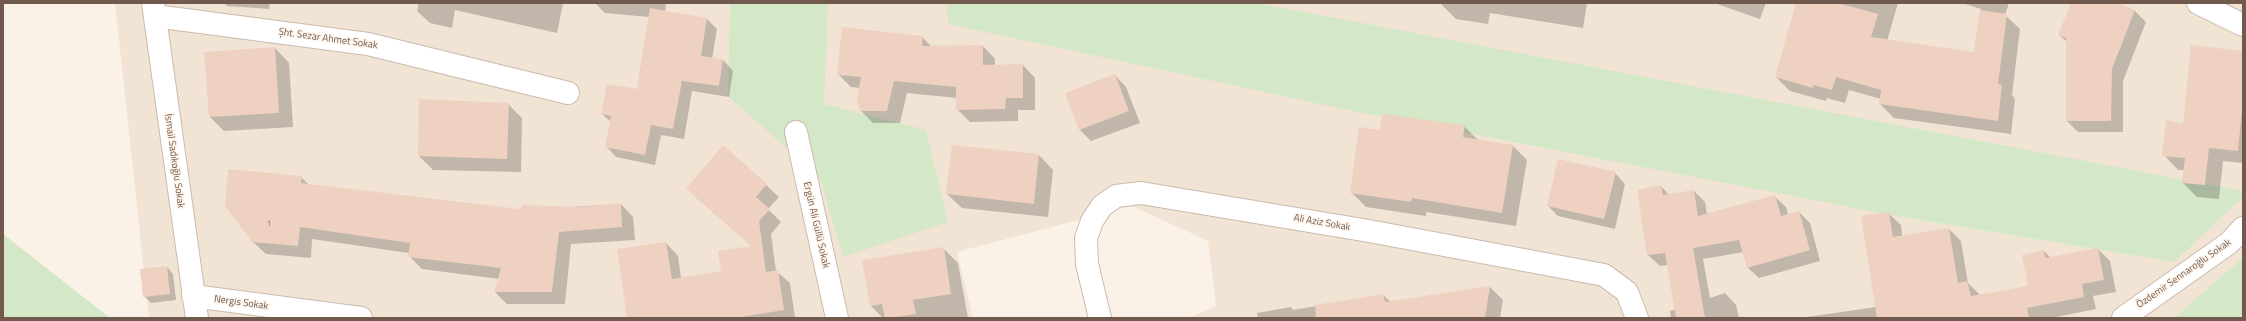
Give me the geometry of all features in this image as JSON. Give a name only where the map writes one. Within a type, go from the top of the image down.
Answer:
[{"type":"street","points":[[2198,3],[2243,25]]},
{"type":"street","name":"Şht. Sezar Ahmet Sokak","points":[[154,9],[368,44],[568,93]]},
{"type":"street","name":"İsmail Sadıkoğlu Sokak","points":[[154,9],[197,318]]},
{"type":"street","name":"Ergün Ali Güllü Sokak","points":[[796,132],[837,318]]},
{"type":"street","name":"Ali Aziz Sokak","points":[[1100,318],[1087,264],[1086,238],[1092,221],[1102,206],[1116,196],[1141,192],[1369,231],[1604,275],[1627,292],[1637,318]]},
{"type":"street","name":"Özdemir Sennaroğlu Sokak","points":[[2123,318],[2229,243],[2243,228]]},
{"type":"street","name":"Nergis Sokak","points":[[193,296],[361,318]]},
{"type":"shaded area","points":[[115,3],[2243,3],[2243,257],[2174,318],[1189,318],[1216,306],[1208,241],[1132,206],[957,252],[973,318],[149,318]]},
{"type":"green space","points":[[730,3],[828,3],[824,104],[926,130],[948,222],[843,257],[820,178],[728,96]]},
{"type":"green space","points":[[947,3],[1257,3],[2243,191],[2243,197],[2174,262],[1891,215],[1343,109],[948,24]]},
{"type":"green space","points":[[3,234],[110,318],[3,318]]},
{"type":"green space","points":[[2243,257],[2243,318],[2174,318]]},
{"type":"building","points":[[1796,3],[1838,3],[1878,14],[1871,37],[1974,52],[1980,10],[2007,14],[1998,84],[2002,85],[1998,121],[1879,104],[1881,90],[1836,77],[1832,90],[1813,85],[1813,88],[1775,77]]},
{"type":"building","points":[[2071,3],[2118,3],[2135,10],[2112,69],[2111,121],[2066,121],[2066,38],[2058,35]]},
{"type":"building","points":[[650,8],[707,18],[701,56],[723,59],[719,86],[682,81],[673,129],[651,125],[645,155],[605,147],[611,116],[601,114],[607,84],[637,89]]},
{"type":"building","points":[[842,27],[923,36],[922,46],[983,45],[983,65],[1023,64],[1023,98],[1006,98],[1005,109],[956,110],[956,87],[894,81],[887,111],[860,111],[857,99],[861,77],[837,75]]},
{"type":"building","points":[[2191,45],[2243,51],[2243,99],[2238,151],[2209,148],[2205,185],[2182,183],[2185,158],[2162,156],[2166,120],[2183,124]]},
{"type":"building","points":[[275,47],[279,113],[209,117],[204,52]]},
{"type":"building","points":[[1115,74],[1129,111],[1079,130],[1065,93]]},
{"type":"building","points":[[419,99],[509,103],[507,159],[418,156]]},
{"type":"building","points":[[1382,114],[1465,125],[1463,137],[1513,145],[1502,213],[1412,198],[1411,202],[1350,193],[1359,127],[1380,130]]},
{"type":"building","points":[[723,145],[767,184],[756,197],[770,209],[759,221],[766,272],[778,270],[784,310],[735,318],[627,318],[617,249],[666,242],[672,279],[721,271],[718,251],[751,246],[686,189]]},
{"type":"building","points":[[952,145],[1039,154],[1034,204],[946,194]]},
{"type":"building","points":[[1558,159],[1616,172],[1604,219],[1547,206]]},
{"type":"building","points":[[228,169],[302,176],[301,183],[520,209],[522,205],[580,207],[621,203],[622,227],[559,232],[552,292],[494,292],[501,268],[408,257],[410,243],[300,227],[298,246],[252,242],[225,206]]},
{"type":"building","points":[[1661,185],[1663,195],[1694,190],[1698,216],[1775,195],[1781,216],[1799,211],[1810,250],[1747,268],[1739,240],[1693,248],[1705,318],[1676,318],[1665,253],[1647,255],[1637,190]]},
{"type":"building","points":[[1889,212],[1893,237],[1949,228],[1958,283],[1967,281],[1971,296],[2028,286],[2022,255],[2044,250],[2045,258],[2098,248],[2104,280],[2082,284],[2084,297],[2027,308],[2029,318],[1877,318],[1861,216]]},
{"type":"building","points":[[944,247],[951,294],[913,300],[916,314],[889,318],[885,318],[882,304],[870,306],[862,260]]},
{"type":"building","points":[[167,266],[170,294],[143,297],[140,269]]},
{"type":"building","points":[[1490,286],[1485,318],[1316,318],[1315,305],[1383,294],[1385,302]]}]
